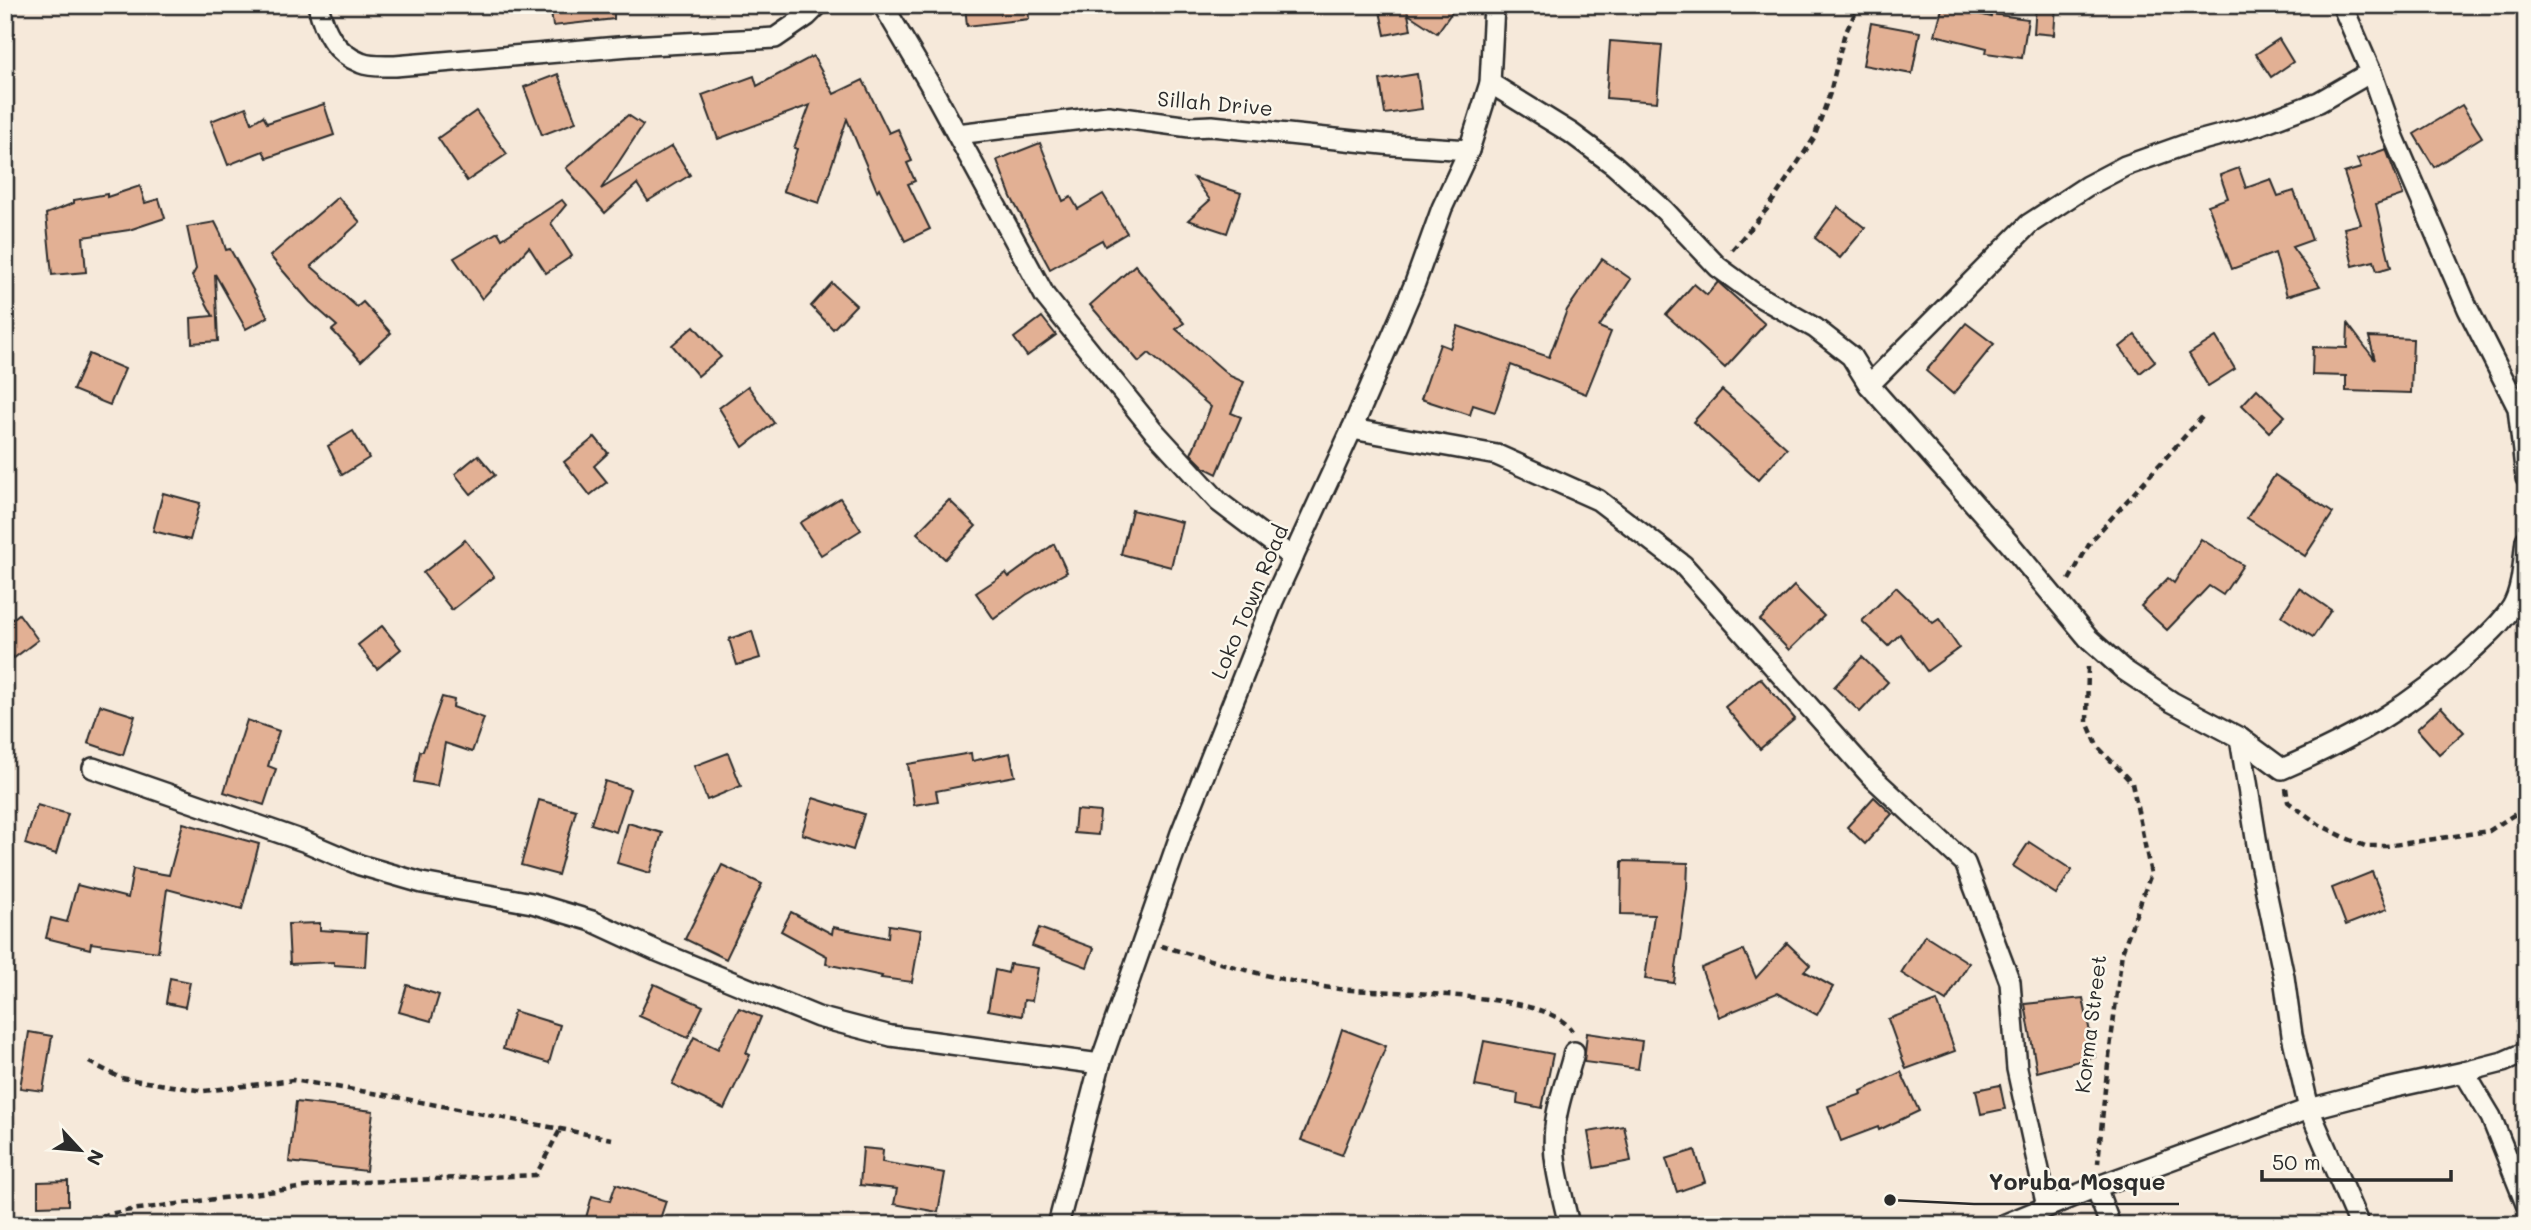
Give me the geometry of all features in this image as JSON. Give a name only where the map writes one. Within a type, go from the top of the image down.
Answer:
[{"type":"street","points":[[318,5],[336,48],[362,64],[395,66],[631,46],[775,38],[818,5]]},
{"type":"street","points":[[883,5],[1045,296],[1153,430],[1219,502],[1293,558]]},
{"type":"street","name":"Loko Town Road","points":[[1058,1225],[1100,1064],[1181,833],[1273,601],[1352,429],[1415,283],[1442,208],[1469,150],[1490,83],[1494,5]]},
{"type":"street","points":[[2342,5],[2371,72],[2393,135],[2468,309],[2518,408],[2526,478]]},
{"type":"street","points":[[1869,385],[2029,224],[2087,186],[2137,162],[2187,144],[2258,125],[2319,103],[2371,72]]},
{"type":"street","points":[[1490,83],[1571,133],[1614,165],[1664,211],[1718,267],[1755,294],[1815,328],[1850,356],[1869,385],[2009,543],[2088,638],[2124,670],[2172,702],[2240,738],[2282,769],[2338,745],[2395,713],[2473,649],[2513,606],[2519,590],[2526,540]]},
{"type":"street","name":"Sillah Drive","points":[[957,134],[1108,116],[1190,127],[1212,126],[1469,150]]},
{"type":"street","points":[[1352,429],[1497,455],[1598,500],[1683,565],[1871,776],[1965,863],[2010,982],[2017,1069],[2047,1207]]},
{"type":"street","points":[[2240,738],[2260,863],[2309,1109],[2360,1225]]},
{"type":"street","points":[[93,768],[306,842],[360,865],[422,883],[532,903],[592,922],[818,1017],[891,1036],[1100,1064]]},
{"type":"street","points":[[1569,1225],[1557,1172],[1554,1135],[1558,1108],[1574,1052]]},
{"type":"street","points":[[2003,1225],[2096,1187],[2309,1109],[2503,1062],[2526,1052]]},
{"type":"street","points":[[2464,1072],[2491,1116],[2526,1204]]},
{"type":"street","points":[[2096,1187],[2110,1225]]},
{"type":"path","points":[[1718,267],[1768,208],[1814,138],[1830,93],[1844,36],[1859,5]]},
{"type":"path","points":[[2056,601],[2091,541],[2203,416]]},
{"type":"path","name":"Korma Street","points":[[2088,638],[2087,722],[2098,747],[2132,783],[2151,874],[2122,952],[2096,1187]]},
{"type":"path","points":[[2282,769],[2288,803],[2320,825],[2365,846],[2386,846],[2489,831],[2526,807]]},
{"type":"path","points":[[1144,941],[1249,970],[1338,989],[1489,998],[1525,1007],[1560,1018],[1572,1028],[1574,1052]]},
{"type":"path","points":[[89,1062],[121,1077],[204,1091],[293,1080],[612,1139]]},
{"type":"path","points":[[54,1225],[124,1211],[336,1183],[536,1175],[561,1128]]},
{"type":"building","points":[[550,5],[614,5],[614,19],[553,26]]},
{"type":"building","points":[[965,5],[1028,5],[1029,19],[967,26]]},
{"type":"building","points":[[1387,5],[1457,5],[1437,33],[1408,14],[1411,30],[1385,35],[1380,11],[1388,9]]},
{"type":"building","points":[[1943,5],[1991,17],[1991,14],[2028,19],[2022,58],[1986,53],[1987,48],[1935,35]]},
{"type":"building","points":[[2036,5],[2056,5],[2054,35],[2034,33]]},
{"type":"building","points":[[1871,23],[1920,32],[1912,74],[1863,65]]},
{"type":"building","points":[[2279,39],[2293,62],[2271,77],[2256,54]]},
{"type":"building","points":[[1610,41],[1662,45],[1657,102],[1606,98]]},
{"type":"building","points":[[813,56],[834,94],[863,80],[889,133],[898,129],[912,161],[907,163],[915,181],[908,184],[930,229],[905,241],[879,188],[877,191],[847,119],[819,203],[783,191],[797,149],[794,148],[810,105],[718,139],[702,95],[754,76],[757,86]]},
{"type":"building","points":[[558,74],[576,122],[542,135],[524,87]]},
{"type":"building","points":[[1417,74],[1422,109],[1385,114],[1380,80]]},
{"type":"building","points":[[324,104],[334,135],[267,158],[263,151],[228,165],[211,121],[246,107],[252,123],[263,116],[267,123]]},
{"type":"building","points":[[2462,105],[2482,137],[2434,167],[2414,134]]},
{"type":"building","points":[[476,111],[507,154],[467,181],[438,138]]},
{"type":"building","points":[[628,115],[643,125],[601,189],[672,146],[690,175],[648,201],[637,184],[605,213],[566,168]]},
{"type":"building","points":[[1040,143],[1063,201],[1071,197],[1078,209],[1103,194],[1127,233],[1105,246],[1102,240],[1050,269],[1011,197],[997,160]]},
{"type":"building","points":[[2386,149],[2403,195],[2376,204],[2391,267],[2377,271],[2374,261],[2353,266],[2344,228],[2361,224],[2344,173],[2361,168],[2357,159]]},
{"type":"building","points":[[2239,168],[2246,188],[2271,179],[2278,196],[2294,191],[2312,240],[2292,247],[2320,286],[2287,296],[2275,253],[2232,269],[2208,205],[2228,198],[2220,175]]},
{"type":"building","points":[[1194,178],[1241,193],[1227,233],[1188,220],[1210,200]]},
{"type":"building","points":[[140,186],[145,203],[159,199],[165,218],[129,230],[83,237],[86,272],[52,275],[46,214],[74,203],[74,200],[107,194],[107,197]]},
{"type":"building","points":[[338,197],[360,222],[311,266],[357,307],[363,302],[391,333],[361,361],[332,330],[337,326],[310,302],[270,256]]},
{"type":"building","points":[[562,200],[566,205],[551,223],[572,256],[546,273],[529,247],[482,299],[454,258],[498,232],[502,239]]},
{"type":"building","points":[[1838,207],[1865,228],[1840,258],[1815,238]]},
{"type":"building","points":[[215,222],[226,250],[230,249],[268,317],[246,329],[215,274],[218,341],[192,343],[191,318],[213,316],[192,276],[196,269],[187,227]]},
{"type":"building","points":[[1602,259],[1631,279],[1599,327],[1611,332],[1586,394],[1511,365],[1495,412],[1473,405],[1470,415],[1421,399],[1440,344],[1450,348],[1458,326],[1549,357],[1567,310]]},
{"type":"building","points":[[1135,265],[1184,323],[1176,329],[1230,376],[1244,382],[1231,413],[1241,417],[1217,474],[1205,468],[1191,454],[1211,407],[1149,353],[1139,362],[1090,305]]},
{"type":"building","points":[[1718,282],[1765,324],[1725,368],[1666,315],[1694,284],[1707,295]]},
{"type":"building","points":[[832,283],[856,305],[833,329],[811,306]]},
{"type":"building","points":[[1042,317],[1056,335],[1027,356],[1014,338]]},
{"type":"building","points":[[1966,323],[1994,344],[1953,394],[1926,371]]},
{"type":"building","points":[[2348,324],[2375,360],[2369,337],[2413,339],[2411,393],[2346,391],[2346,376],[2312,375],[2313,347],[2347,348]]},
{"type":"building","points":[[694,326],[721,357],[698,376],[672,345]]},
{"type":"building","points":[[2135,335],[2155,361],[2140,373],[2120,347]]},
{"type":"building","points":[[2216,337],[2235,369],[2208,386],[2189,354]]},
{"type":"building","points":[[89,354],[125,369],[110,405],[73,390]]},
{"type":"building","points":[[748,386],[774,423],[743,447],[719,408]]},
{"type":"building","points":[[2257,389],[2285,416],[2269,432],[2242,405]]},
{"type":"building","points":[[1722,390],[1787,448],[1758,480],[1693,422]]},
{"type":"building","points":[[353,431],[369,458],[342,475],[328,446]]},
{"type":"building","points":[[595,437],[608,453],[594,466],[607,482],[590,495],[564,462]]},
{"type":"building","points":[[478,455],[495,475],[471,494],[455,474]]},
{"type":"building","points":[[2275,475],[2333,513],[2305,556],[2247,518]]},
{"type":"building","points":[[163,493],[200,503],[190,540],[153,531]]},
{"type":"building","points":[[840,498],[861,530],[821,555],[800,523]]},
{"type":"building","points":[[949,500],[976,526],[945,559],[917,533]]},
{"type":"building","points":[[1132,510],[1182,522],[1171,567],[1121,554]]},
{"type":"building","points":[[2201,539],[2243,565],[2223,595],[2209,586],[2167,630],[2141,606],[2168,578],[2174,583]]},
{"type":"building","points":[[465,540],[494,577],[452,610],[423,573]]},
{"type":"building","points":[[1054,544],[1067,572],[1026,595],[994,619],[976,593],[1006,573],[1009,577]]},
{"type":"building","points":[[1794,586],[1824,616],[1789,650],[1760,620]]},
{"type":"building","points":[[1896,587],[1933,623],[1939,619],[1959,648],[1927,671],[1900,634],[1888,646],[1862,621]]},
{"type":"building","points":[[2299,588],[2331,610],[2313,637],[2281,616]]},
{"type":"building","points":[[19,614],[38,640],[14,658],[5,646],[5,625]]},
{"type":"building","points":[[382,626],[401,649],[377,669],[358,645]]},
{"type":"building","points":[[752,631],[760,658],[737,665],[729,639]]},
{"type":"building","points":[[1862,657],[1888,682],[1860,712],[1834,687]]},
{"type":"building","points":[[1760,678],[1795,719],[1760,749],[1725,707]]},
{"type":"building","points":[[442,697],[454,700],[453,707],[484,718],[472,752],[445,743],[437,786],[414,782],[420,751],[423,751]]},
{"type":"building","points":[[100,705],[135,716],[123,755],[88,743]]},
{"type":"building","points":[[2441,707],[2464,732],[2439,754],[2417,729]]},
{"type":"building","points":[[247,720],[279,731],[268,766],[276,769],[264,805],[224,792]]},
{"type":"building","points":[[728,753],[741,786],[707,800],[694,766]]},
{"type":"building","points":[[971,753],[972,761],[1010,753],[1015,776],[936,791],[938,801],[914,805],[908,764]]},
{"type":"building","points":[[605,781],[630,789],[616,832],[591,824]]},
{"type":"building","points":[[1874,797],[1892,814],[1865,844],[1847,827]]},
{"type":"building","points":[[813,798],[864,814],[853,850],[802,834]]},
{"type":"building","points":[[539,800],[576,810],[558,875],[521,865]]},
{"type":"building","points":[[37,805],[68,814],[56,854],[25,844]]},
{"type":"building","points":[[1076,810],[1100,812],[1098,835],[1074,833]]},
{"type":"building","points":[[183,823],[259,844],[242,909],[167,889],[158,952],[91,943],[90,949],[46,938],[51,918],[67,922],[77,885],[128,898],[133,869],[169,875]]},
{"type":"building","points":[[628,823],[662,833],[650,873],[617,863]]},
{"type":"building","points":[[2029,842],[2072,870],[2056,894],[2013,866]]},
{"type":"building","points":[[1622,861],[1688,863],[1674,983],[1645,979],[1654,915],[1621,914]]},
{"type":"building","points":[[722,865],[762,884],[726,959],[685,939]]},
{"type":"building","points":[[2372,872],[2387,909],[2346,925],[2332,888]]},
{"type":"building","points":[[791,912],[832,934],[833,927],[888,938],[889,925],[921,930],[912,982],[881,978],[882,976],[826,964],[827,956],[781,931]]},
{"type":"building","points":[[320,923],[320,930],[367,933],[365,967],[334,965],[334,962],[290,964],[288,924]]},
{"type":"building","points":[[1039,928],[1094,948],[1087,967],[1032,946]]},
{"type":"building","points":[[1925,935],[1969,963],[1946,1001],[1901,973]]},
{"type":"building","points":[[1787,943],[1810,965],[1804,971],[1833,987],[1817,1015],[1777,993],[1719,1017],[1701,968],[1744,950],[1756,978]]},
{"type":"building","points":[[1010,964],[1038,968],[1032,1001],[1024,1000],[1022,1016],[988,1010],[995,970],[1008,973]]},
{"type":"building","points":[[170,978],[190,982],[185,1007],[166,1003]]},
{"type":"building","points":[[654,984],[703,1006],[688,1038],[639,1016]]},
{"type":"building","points":[[407,985],[439,995],[431,1021],[399,1012]]},
{"type":"building","points":[[2083,998],[2095,1057],[2037,1072],[2025,1004]]},
{"type":"building","points":[[1937,1001],[1955,1051],[1906,1069],[1888,1019]]},
{"type":"building","points":[[739,1008],[761,1017],[746,1053],[750,1055],[724,1109],[672,1084],[694,1037],[718,1049]]},
{"type":"building","points":[[514,1011],[560,1025],[549,1063],[503,1049]]},
{"type":"building","points":[[1342,1029],[1386,1046],[1342,1155],[1301,1140],[1327,1076]]},
{"type":"building","points":[[29,1032],[52,1036],[43,1091],[20,1088]]},
{"type":"building","points":[[1587,1033],[1642,1041],[1638,1069],[1584,1062]]},
{"type":"building","points":[[1484,1041],[1553,1054],[1542,1108],[1517,1103],[1518,1094],[1475,1086]]},
{"type":"building","points":[[1901,1072],[1919,1111],[1879,1130],[1878,1127],[1841,1141],[1828,1106],[1862,1094],[1861,1091]]},
{"type":"building","points":[[2000,1085],[2005,1109],[1981,1114],[1976,1090]]},
{"type":"building","points":[[296,1102],[373,1111],[366,1171],[289,1162]]},
{"type":"building","points":[[1624,1126],[1631,1161],[1594,1168],[1588,1132]]},
{"type":"building","points":[[863,1148],[883,1150],[882,1162],[945,1173],[938,1212],[894,1204],[897,1189],[860,1185]]},
{"type":"building","points":[[1695,1150],[1705,1182],[1677,1192],[1666,1159]]},
{"type":"building","points":[[68,1181],[68,1205],[38,1206],[38,1182]]},
{"type":"building","points":[[616,1184],[666,1201],[658,1225],[584,1225],[592,1196],[610,1201]]},
{"type":"place","name":"Yoruba Mosque","points":[[1890,1200]]}]
